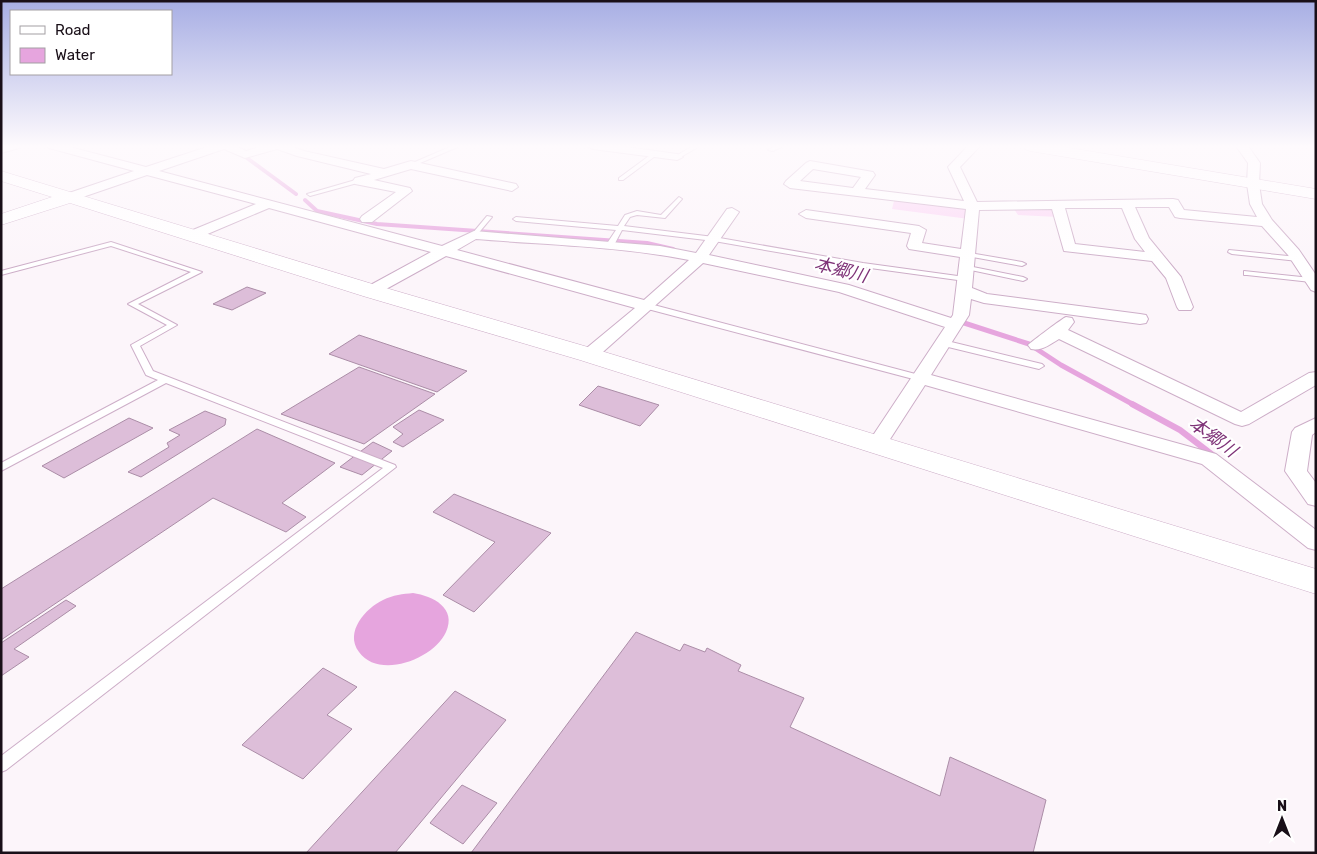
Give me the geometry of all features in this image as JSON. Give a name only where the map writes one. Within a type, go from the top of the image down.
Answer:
[{"type":"street","points":[[33,186],[371,291],[588,355],[1316,582]]},
{"type":"street","points":[[1,220],[103,186]]},
{"type":"street","points":[[201,186],[647,306]]},
{"type":"street","points":[[367,219],[406,191],[382,186]]},
{"type":"street","points":[[507,186],[512,187]]},
{"type":"street","points":[[803,186],[973,206],[1172,202],[1180,214],[1266,222]]},
{"type":"street","points":[[856,192],[861,186]]},
{"type":"street","points":[[876,446],[958,320],[966,273],[973,206],[963,186]]},
{"type":"street","points":[[1253,186],[1256,204],[1266,222],[1298,258],[1314,282]]},
{"type":"street","points":[[1265,186],[1316,194]]},
{"type":"street","points":[[193,235],[268,204]]},
{"type":"street","points":[[1127,204],[1142,239],[1172,277],[1185,307]]},
{"type":"street","points":[[1058,205],[1069,248],[1154,256]]},
{"type":"street","points":[[588,355],[647,306],[707,249],[732,212]]},
{"type":"street","points":[[806,214],[919,230],[914,246],[966,273],[984,298],[1140,319]]},
{"type":"street","points":[[371,291],[474,235],[660,250],[707,249],[958,320]]},
{"type":"street","points":[[1038,345],[1058,332],[1075,311]]},
{"type":"street","points":[[1058,332],[1242,420],[1316,377]]},
{"type":"street","points":[[920,378],[1209,459],[1316,542]]},
{"type":"street","points":[[1316,424],[1302,432],[1296,471],[1316,499]]},
{"type":"lane","points":[[310,194],[341,186]]},
{"type":"lane","points":[[610,245],[627,216],[638,213],[663,217],[679,199]]},
{"type":"lane","points":[[474,235],[488,217]]},
{"type":"lane","points":[[516,219],[620,228],[707,249],[1022,279]]},
{"type":"lane","points":[[1,272],[110,244],[198,272],[132,304],[173,325],[135,345],[150,374],[391,467],[1,765]]},
{"type":"lane","points":[[1232,252],[1298,258]]},
{"type":"lane","points":[[966,273],[1022,264]]},
{"type":"lane","points":[[1247,273],[1314,282]]},
{"type":"lane","points":[[647,306],[920,378]]},
{"type":"lane","points":[[943,343],[1039,366]]},
{"type":"lane","points":[[1,468],[164,380]]},
{"type":"shaded area","points":[[895,197],[969,206],[969,219],[892,209]]},
{"type":"shaded area","points":[[1012,206],[1054,206],[1058,217],[1018,215]]},
{"type":"water","points":[[413,593],[435,600],[446,610],[449,624],[440,642],[418,658],[406,663],[379,664],[368,660],[359,652],[355,644],[354,637],[359,622],[370,609],[383,600]]},
{"type":"building","points":[[247,287],[266,293],[232,310],[213,304]]},
{"type":"building","points":[[359,335],[467,371],[437,392],[329,354]]},
{"type":"building","points":[[359,367],[435,394],[364,444],[281,414]]},
{"type":"building","points":[[598,386],[659,405],[640,426],[579,405]]},
{"type":"building","points":[[419,410],[444,420],[403,447],[393,442],[403,434],[393,427]]},
{"type":"building","points":[[205,411],[226,419],[225,425],[141,477],[128,472],[169,447],[167,443],[180,435],[169,430]]},
{"type":"building","points":[[129,418],[153,428],[64,478],[42,466]]},
{"type":"building","points":[[257,429],[335,463],[282,503],[306,517],[286,532],[213,498],[1,640],[1,589]]},
{"type":"building","points":[[373,442],[392,451],[362,475],[340,467]]},
{"type":"building","points":[[454,494],[551,533],[474,612],[443,595],[495,542],[433,512]]},
{"type":"building","points":[[66,600],[76,606],[14,649],[29,657],[1,676],[1,643]]},
{"type":"building","points":[[636,632],[680,651],[684,644],[705,652],[707,648],[741,665],[738,671],[804,698],[790,727],[940,796],[950,757],[1046,800],[1033,853],[471,853]]},
{"type":"building","points":[[323,668],[357,687],[327,715],[352,729],[303,779],[242,745]]},
{"type":"building","points":[[455,691],[506,720],[395,853],[306,853]]},
{"type":"building","points":[[462,785],[497,803],[463,844],[430,823]]},
{"type":"waterway","name":"本郷川","points":[[285,186],[296,194]]},
{"type":"waterway","name":"本郷川","points":[[305,200],[317,211],[377,224],[647,243],[673,249]]},
{"type":"waterway","name":"本郷川","points":[[958,321],[1029,344],[1061,365],[1134,405]]},
{"type":"waterway","name":"本郷川","points":[[1132,404],[1180,430],[1214,456]]}]
